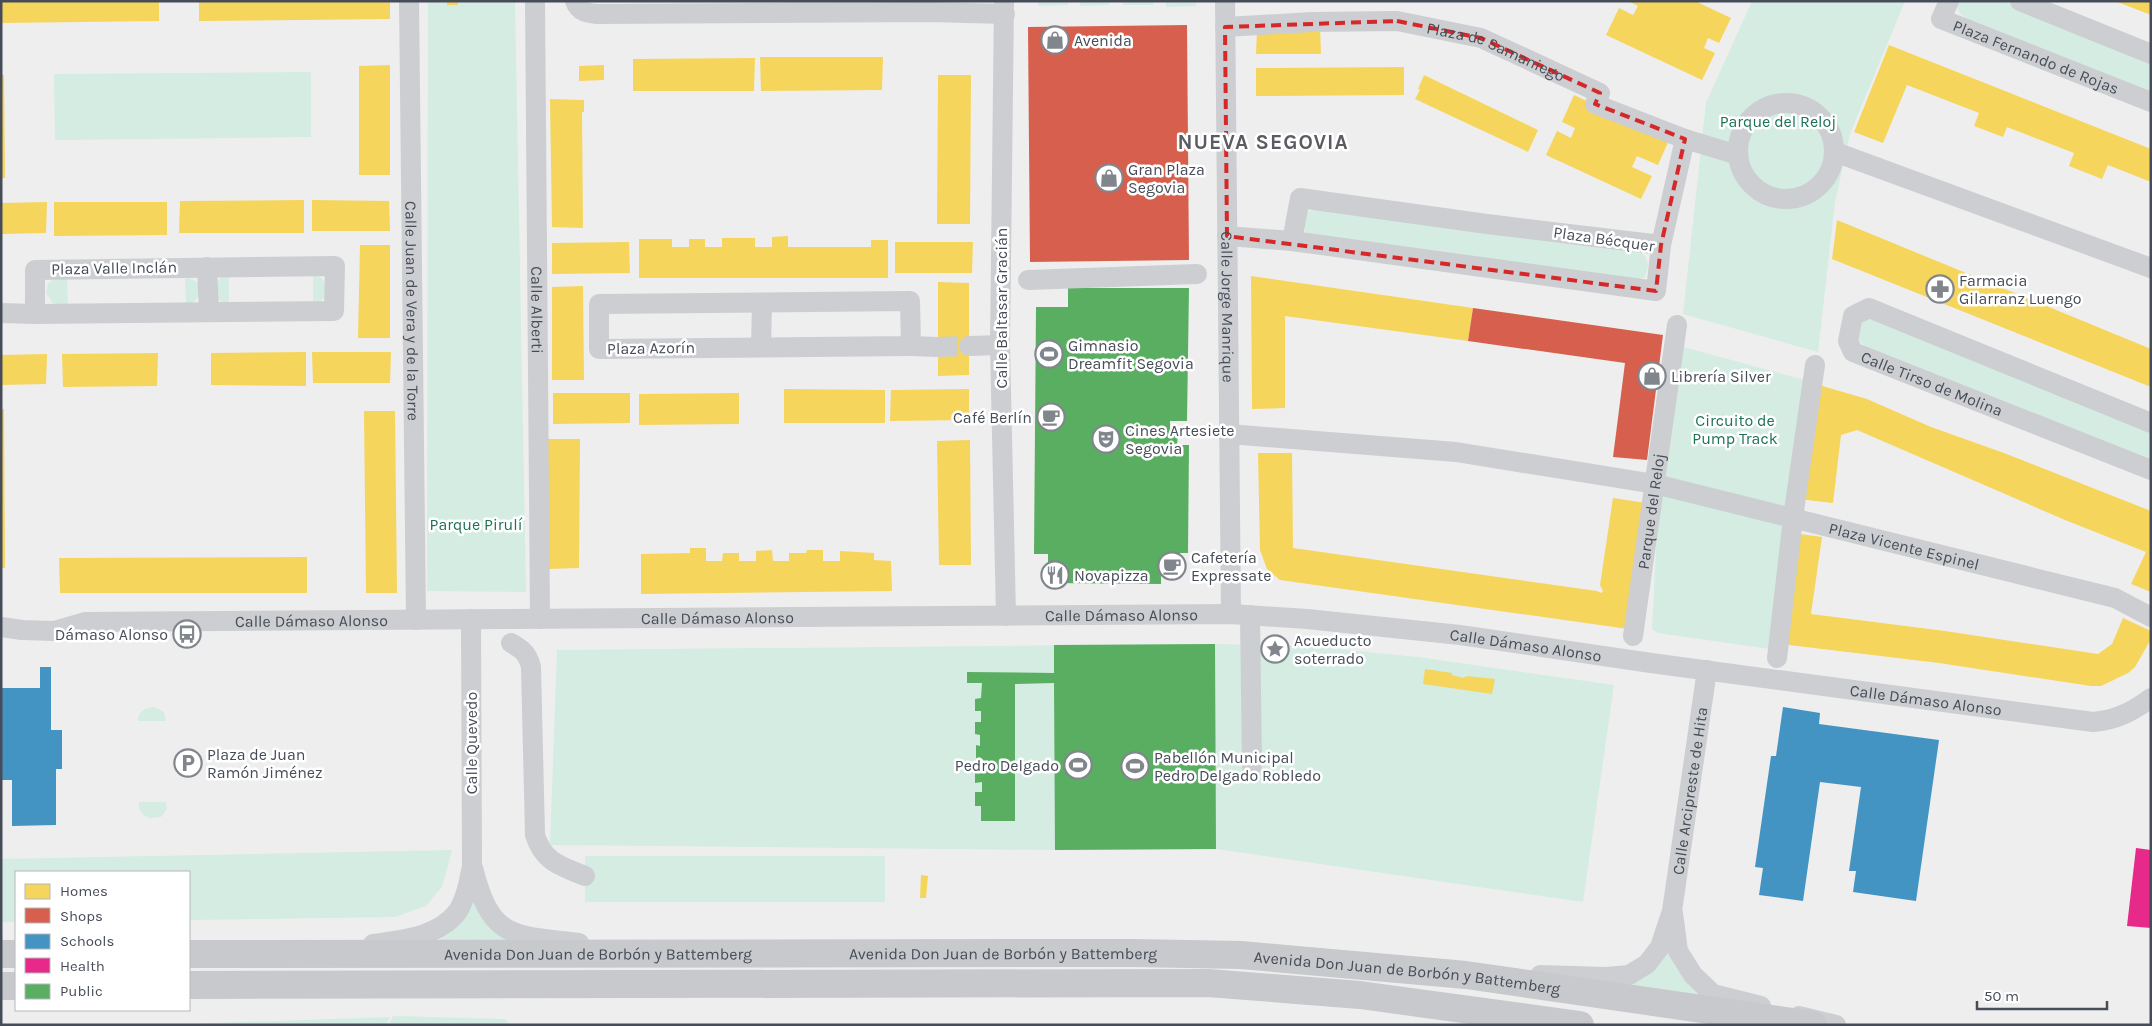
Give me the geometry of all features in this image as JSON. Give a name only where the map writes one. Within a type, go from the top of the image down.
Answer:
[{"type":"main road","name":"Avenida Don Juan de Borbón y Battemberg","points":[[190,954],[653,952],[1217,954],[1466,975],[1813,1025]]},
{"type":"main road","points":[[1,954],[15,954]]},
{"type":"main road","name":"Avenida Don Juan de Borbón y Battemberg","points":[[190,985],[1208,983],[1360,995],[1580,1025]]},
{"type":"main road","points":[[1,986],[15,986]]},
{"type":"street","name":"Calle Juan de Vera y de la Torre","points":[[409,1],[416,620]]},
{"type":"street","name":"Calle Alberti","points":[[535,1],[540,619]]},
{"type":"street","points":[[575,1],[577,6],[583,11],[597,14],[758,7],[1004,8]]},
{"type":"street","name":"Calle Jorge Manrique","points":[[1225,1],[1229,434],[1252,766]]},
{"type":"street","name":"Plaza Fernando de Rojas","points":[[1949,1],[1941,19],[2151,102]]},
{"type":"street","points":[[2020,1],[2151,54]]},
{"type":"street","name":"Calle Baltasar Gracián","points":[[1004,8],[1000,345],[1006,616]]},
{"type":"street","name":"Plaza de Samaniego","points":[[1225,27],[1312,22],[1398,21],[1481,38],[1600,93],[1595,104],[1685,140],[1738,156]]},
{"type":"street","points":[[1790,103],[1810,110],[1826,124],[1835,152],[1828,176],[1818,187],[1806,196],[1791,199],[1776,198],[1761,193],[1750,183],[1742,170],[1738,156],[1739,142],[1743,129],[1752,118],[1763,109],[1776,104],[1790,103]]},
{"type":"street","points":[[1661,245],[1685,140]]},
{"type":"street","points":[[1835,152],[2151,268]]},
{"type":"street","name":"Plaza Bécquer","points":[[1227,236],[1292,241],[1656,291],[1661,245],[1487,224],[1300,198],[1292,241]]},
{"type":"street","points":[[207,266],[209,310]]},
{"type":"street","name":"Plaza Valle Inclán","points":[[1,313],[35,314],[209,310],[334,311],[335,266],[207,266],[36,270],[35,314]]},
{"type":"street","points":[[1028,280],[1197,274]]},
{"type":"street","name":"Plaza Azorín","points":[[911,346],[910,301],[599,304],[599,349],[938,347]]},
{"type":"street","points":[[761,347],[762,303]]},
{"type":"street","name":"Calle Tirso de Molina","points":[[2151,423],[1869,308],[1854,316],[1848,341],[1853,352],[2151,470]]},
{"type":"street","name":"Parque del Reloj","points":[[1634,636],[1677,325]]},
{"type":"street","points":[[968,346],[1000,345]]},
{"type":"street","points":[[1777,658],[1793,518],[1815,364]]},
{"type":"street","name":"Plaza Vicente Espinel","points":[[1229,434],[1456,452],[1655,484],[2114,598],[2151,618]]},
{"type":"street","name":"Calle Dámaso Alonso","points":[[1,620],[72,618],[80,622],[1240,614],[1307,618],[1460,635],[2093,722],[2118,718],[2128,714],[2151,698]]},
{"type":"street","name":"Calle Quevedo","points":[[296,954],[417,937],[439,928],[458,911],[466,895],[472,866],[471,619]]},
{"type":"street","name":"Calle Dámaso Alonso","points":[[1,627],[54,631],[70,628],[80,622]]},
{"type":"street","points":[[511,642],[522,649],[531,667],[536,835],[540,848],[554,863],[585,876]]},
{"type":"street","name":"Calle Arcipreste de Hita","points":[[1466,975],[1606,977],[1629,975],[1647,964],[1660,947],[1672,912],[1706,670]]},
{"type":"street","name":"Calle Quevedo","points":[[472,866],[480,895],[496,922],[516,934],[653,952]]},
{"type":"street","name":"Calle Arcipreste de Hita","points":[[1672,912],[1678,951],[1693,975],[1713,994],[1836,1025]]},
{"type":"highlighted area","points":[[1397,21],[1481,38],[1600,93],[1595,104],[1685,139],[1661,245],[1656,291],[1227,236],[1225,27]]},
{"type":"green space","name":"Parque Pirulí","points":[[428,1],[515,1],[526,592],[427,591]]},
{"type":"green space","points":[[1038,1],[1068,1],[1068,5],[1038,6]]},
{"type":"green space","points":[[1080,1],[1109,1],[1109,5],[1080,6]]},
{"type":"green space","points":[[1123,1],[1153,1],[1153,5],[1123,5]]},
{"type":"green space","points":[[1166,1],[1195,1],[1196,6],[1166,7]]},
{"type":"green space","name":"Parque del Reloj","points":[[1752,1],[1905,1],[1850,134],[1835,202],[1818,352],[1683,314],[1706,103]]},
{"type":"green space","points":[[1957,1],[2004,1],[2151,61],[2151,93],[1970,21],[1960,13],[1957,8]]},
{"type":"green space","points":[[311,72],[311,137],[55,140],[54,74]]},
{"type":"green space","points":[[1320,208],[1642,253],[1648,268],[1644,278],[1638,279],[1307,236],[1301,221],[1307,212]]},
{"type":"green space","points":[[313,274],[321,278],[326,285],[326,296],[318,303],[313,304]]},
{"type":"green space","points":[[229,275],[229,304],[223,303],[218,299],[217,281]]},
{"type":"green space","points":[[185,276],[198,283],[199,296],[193,303],[186,305]]},
{"type":"green space","points":[[56,277],[67,277],[68,306],[53,303],[46,293],[48,284]]},
{"type":"green space","points":[[1866,319],[1882,321],[2151,433],[2151,464],[1867,348],[1856,338],[1858,328]]},
{"type":"green space","name":"Circuito de Pump Track","points":[[1680,346],[1812,382],[1794,508],[1665,478]]},
{"type":"green space","points":[[1659,493],[1793,518],[1770,649],[1658,633],[1652,629]]},
{"type":"green space","name":"Pedro Delgado","points":[[1215,644],[1307,646],[1418,657],[1614,685],[1583,902],[1216,849],[1055,850],[550,845],[557,650]]},
{"type":"green space","points":[[154,707],[164,712],[166,721],[138,721],[139,715],[143,711]]},
{"type":"green space","points":[[139,802],[166,802],[167,809],[161,817],[150,818],[141,812]]},
{"type":"green space","points":[[452,850],[442,887],[426,906],[395,917],[190,920],[190,871],[15,871],[15,922],[1,922],[1,859]]},
{"type":"green space","points":[[585,856],[885,856],[885,902],[585,902]]},
{"type":"green space","points":[[473,891],[522,944],[431,945],[447,935],[466,917]]},
{"type":"green space","points":[[1670,941],[1675,965],[1692,987],[1711,1001],[1622,986],[1639,979],[1653,970],[1663,958]]},
{"type":"green space","points":[[393,1016],[505,1019],[511,1025],[389,1025]]},
{"type":"green space","points":[[390,1017],[386,1025],[155,1025]]},
{"type":"building: Homes","points":[[1,1],[159,1],[159,21],[1,23]]},
{"type":"building: Homes","points":[[199,1],[390,1],[390,19],[199,21]]},
{"type":"building: Homes","points":[[447,1],[458,1],[458,5],[447,5]]},
{"type":"building: Homes","points":[[1628,1],[1695,1],[1731,18],[1719,43],[1708,38],[1704,48],[1715,53],[1702,80],[1606,35],[1619,8],[1633,15],[1638,6]]},
{"type":"building: Homes","points":[[2115,1],[2151,1],[2151,15]]},
{"type":"building: Homes","points":[[1320,28],[1321,54],[1256,54],[1257,30]]},
{"type":"building: Homes","points":[[1889,45],[2151,149],[2151,182],[2108,165],[2102,179],[2069,166],[2074,153],[2007,127],[2003,137],[1974,126],[1979,113],[1907,85],[1883,143],[1854,132]]},
{"type":"building: Homes","points":[[760,57],[883,57],[882,90],[761,91]]},
{"type":"building: Homes","points":[[755,58],[754,91],[633,91],[633,59]]},
{"type":"building: Homes","points":[[390,65],[390,175],[359,175],[359,66]]},
{"type":"building: Homes","points":[[604,65],[604,80],[579,81],[579,66]]},
{"type":"building: Homes","points":[[1404,67],[1404,95],[1256,96],[1256,68]]},
{"type":"building: Homes","points":[[1,75],[4,75],[5,178],[1,178]]},
{"type":"building: Homes","points":[[938,75],[971,75],[970,224],[937,224]]},
{"type":"building: Homes","points":[[1424,75],[1538,130],[1528,152],[1415,99],[1420,90],[1418,89]]},
{"type":"building: Homes","points":[[1574,95],[1669,140],[1658,165],[1637,156],[1632,167],[1652,176],[1641,199],[1546,155],[1557,131],[1571,138],[1575,128],[1562,122]]},
{"type":"building: Homes","points":[[550,99],[584,100],[584,112],[582,112],[583,228],[552,227]]},
{"type":"building: Homes","points":[[304,200],[304,233],[179,233],[180,201]]},
{"type":"building: Homes","points":[[312,200],[389,201],[390,231],[312,231]]},
{"type":"building: Homes","points":[[47,202],[46,233],[1,234],[1,203]]},
{"type":"building: Homes","points":[[54,202],[167,202],[167,235],[54,236]]},
{"type":"building: Homes","points":[[1837,220],[2151,349],[2151,387],[1832,259]]},
{"type":"building: Homes","points":[[788,236],[788,247],[871,247],[871,240],[888,240],[888,278],[639,278],[639,239],[672,239],[672,247],[689,247],[689,239],[705,239],[705,247],[722,247],[722,238],[755,238],[755,247],[772,247],[772,237]]},
{"type":"building: Homes","points":[[629,242],[630,273],[552,274],[552,243]]},
{"type":"building: Homes","points":[[895,242],[973,242],[972,273],[895,273]]},
{"type":"building: Homes","points":[[360,245],[390,245],[390,338],[358,338]]},
{"type":"building: Homes","points":[[1251,276],[1473,308],[1468,341],[1285,316],[1285,408],[1252,409]]},
{"type":"building: Homes","points":[[938,282],[969,283],[969,375],[938,376]]},
{"type":"building: Homes","points":[[583,286],[584,380],[552,380],[552,287]]},
{"type":"building: Homes","points":[[306,352],[306,386],[211,385],[211,353]]},
{"type":"building: Homes","points":[[312,352],[391,352],[390,383],[313,383]]},
{"type":"building: Homes","points":[[158,353],[157,386],[63,387],[62,354]]},
{"type":"building: Homes","points":[[47,354],[46,384],[1,385],[1,355]]},
{"type":"building: Homes","points":[[1819,385],[1867,399],[1931,427],[2004,453],[2151,511],[2151,592],[2131,584],[2146,552],[2065,520],[1857,430],[1841,435],[1833,503],[1798,499]]},
{"type":"building: Homes","points":[[784,389],[885,390],[885,423],[784,423]]},
{"type":"building: Homes","points":[[969,389],[969,420],[890,421],[891,390]]},
{"type":"building: Homes","points":[[553,393],[630,393],[630,423],[553,424]]},
{"type":"building: Homes","points":[[739,393],[739,424],[639,425],[639,394]]},
{"type":"building: Homes","points":[[1,409],[4,409],[5,568],[1,568]]},
{"type":"building: Homes","points":[[364,411],[395,411],[397,593],[366,593]]},
{"type":"building: Homes","points":[[548,439],[580,439],[579,568],[548,569]]},
{"type":"building: Homes","points":[[970,440],[971,565],[939,565],[937,441]]},
{"type":"building: Homes","points":[[1258,453],[1292,453],[1293,548],[1601,593],[1603,591],[1600,585],[1613,498],[1646,503],[1628,629],[1280,580],[1267,569],[1260,550]]},
{"type":"building: Homes","points":[[1793,533],[1822,537],[1811,614],[1945,631],[2098,654],[2112,644],[2123,618],[2151,631],[2151,639],[2135,667],[2128,673],[2101,686],[1939,663],[1789,645],[1780,635]]},
{"type":"building: Homes","points":[[690,548],[706,548],[706,561],[722,561],[723,553],[739,553],[739,561],[756,561],[756,551],[772,550],[773,561],[789,561],[789,553],[806,553],[807,550],[823,550],[823,561],[840,561],[840,551],[874,553],[874,560],[891,561],[892,591],[641,594],[641,554],[690,553]]},
{"type":"building: Homes","points":[[307,557],[307,593],[60,593],[59,558]]},
{"type":"building: Homes","points":[[1425,669],[1452,673],[1452,675],[1463,678],[1467,676],[1495,679],[1492,694],[1423,684]]},
{"type":"building: Homes","points":[[921,875],[928,876],[926,898],[920,898]]},
{"type":"building: Shops","name":"Gran Plaza Segovia","points":[[1187,25],[1189,260],[1030,262],[1028,27]]},
{"type":"building: Shops","points":[[1473,308],[1663,335],[1647,460],[1613,457],[1625,363],[1468,341]]},
{"type":"building: Schools","points":[[40,667],[51,667],[51,730],[62,730],[62,769],[56,769],[56,825],[12,826],[12,780],[1,780],[1,688],[40,688]]},
{"type":"building: Schools","points":[[1783,707],[1820,713],[1819,724],[1939,740],[1916,901],[1853,892],[1856,871],[1849,871],[1861,787],[1820,782],[1803,901],[1759,895],[1763,868],[1755,867],[1771,756],[1776,756]]},
{"type":"building: Health","points":[[2136,848],[2151,850],[2151,928],[2127,926]]},
{"type":"building: Public","name":"Cines Artesiete Segovia","points":[[1068,288],[1189,288],[1187,421],[1170,421],[1170,432],[1178,432],[1177,445],[1189,445],[1188,553],[1180,553],[1179,572],[1161,572],[1161,584],[1048,583],[1048,554],[1034,554],[1036,307],[1068,307]]},
{"type":"building: Public","name":"Pabellón Municipal Pedro Delgado Robledo","points":[[1215,644],[1216,849],[1055,850],[1054,683],[1015,684],[1015,821],[981,821],[981,806],[975,806],[975,792],[982,792],[982,782],[975,783],[975,769],[983,769],[983,759],[976,759],[976,745],[980,746],[980,735],[975,734],[975,722],[981,722],[981,711],[975,711],[975,699],[981,698],[982,683],[967,683],[967,672],[1054,673],[1054,645]]},
{"type":"tunnel","points":[[938,347],[969,346]]},
{"type":"place","name":"Avenida","points":[[1055,40]]},
{"type":"place","name":"Gran Plaza Segovia","points":[[1109,178]]},
{"type":"place","name":"Farmacia Gilarranz Luengo","points":[[1940,289]]},
{"type":"place","name":"Gimnasio Dreamfit Segovia","points":[[1049,354]]},
{"type":"place","name":"Librería Silver","points":[[1652,376]]},
{"type":"place","name":"Café Berlín","points":[[1051,417]]},
{"type":"place","name":"Cines Artesiete Segovia","points":[[1106,439]]},
{"type":"place","name":"Cafetería Expressate","points":[[1172,566]]},
{"type":"place","name":"Novapizza","points":[[1055,575]]},
{"type":"place","name":"Dámaso Alonso","points":[[187,634]]},
{"type":"place","name":"Acueducto soterrado","points":[[1275,649]]},
{"type":"place","name":"Plaza de Juan Ramón Jiménez","points":[[188,763]]},
{"type":"place","name":"Pedro Delgado","points":[[1078,765]]},
{"type":"place","name":"Pabellón Municipal Pedro Delgado Robledo","points":[[1135,766]]},
{"type":"district","name":"NUEVA SEGOVIA","points":[[1263,142]]}]
